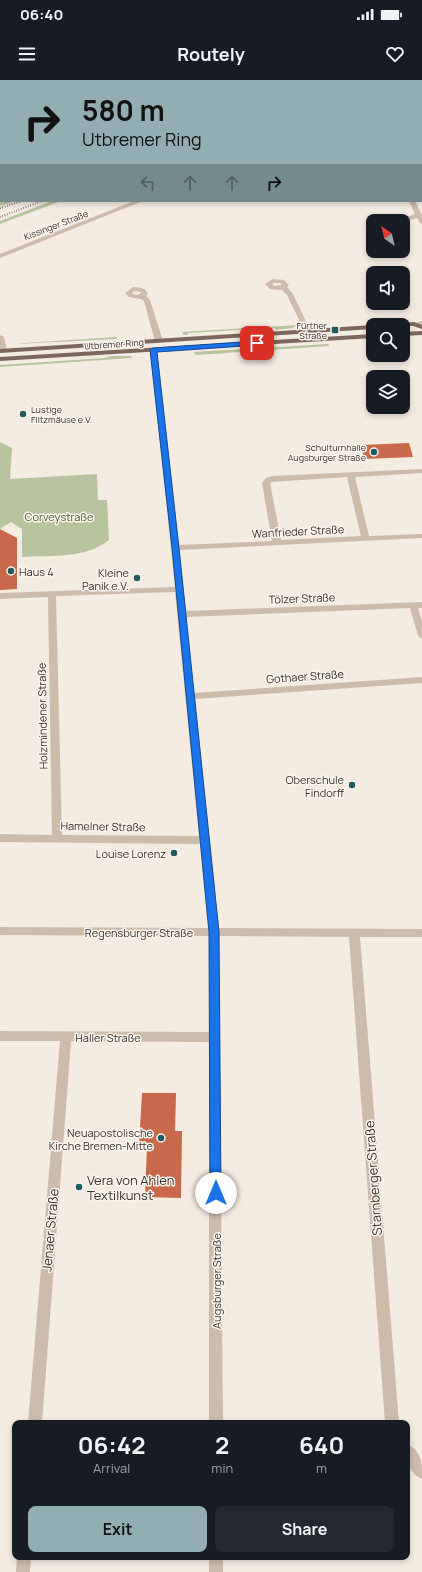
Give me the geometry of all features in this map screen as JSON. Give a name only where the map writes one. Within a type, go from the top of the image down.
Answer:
[{"type":"main road","points":[[411,334],[418,323],[422,327]]},
{"type":"main road","name":"Utbremer Ring","points":[[1,351],[366,328]]},
{"type":"main road","points":[[411,334],[422,333]]},
{"type":"main road","points":[[411,334],[422,340]]},
{"type":"main road","name":"Utbremer Ring","points":[[0,359],[366,336]]},
{"type":"street","name":"Kissinger Straße","points":[[0,256],[137,202]]},
{"type":"street","points":[[412,202],[422,222]]},
{"type":"street","points":[[410,218],[418,215]]},
{"type":"street","points":[[283,287],[290,294],[308,332]]},
{"type":"street","name":"Utbremer Ring","points":[[142,296],[147,300],[159,341]]},
{"type":"street","name":"Utbremer Ring","points":[[0,337],[1,351]]},
{"type":"street","name":"Augsburger Straße","points":[[153,350],[176,548],[214,932],[216,1420]]},
{"type":"street","points":[[277,542],[266,483],[269,480],[275,478],[422,471]]},
{"type":"street","points":[[350,474],[366,539]]},
{"type":"street","name":"Wanfrieder Straße","points":[[176,548],[422,536]]},
{"type":"street","points":[[0,596],[180,589]]},
{"type":"street","name":"Holzmindener Straße","points":[[52,594],[57,838]]},
{"type":"street","points":[[418,605],[422,636]]},
{"type":"street","name":"Tölzer Straße","points":[[182,614],[418,605]]},
{"type":"street","name":"Gothaer Straße","points":[[190,696],[422,680]]},
{"type":"street","name":"Hamelner Straße","points":[[0,838],[205,840]]},
{"type":"street","name":"Regensburger Straße","points":[[0,931],[422,933]]},
{"type":"street","name":"Starnberger Straße","points":[[354,933],[392,1420]]},
{"type":"street","name":"Haller Straße","points":[[0,1036],[215,1037]]},
{"type":"street","name":"Jenaer Straße","points":[[35,1420],[66,1036]]},
{"type":"street","points":[[410,1455],[422,1472]]},
{"type":"street","points":[[23,1572],[24,1560]]},
{"type":"street","points":[[216,1560],[216,1572]]},
{"type":"green space","points":[[0,202],[13,202],[0,206]]},
{"type":"green space","points":[[49,202],[58,202],[0,224],[0,221]]},
{"type":"green space","points":[[298,325],[292,328],[276,330],[275,328],[188,333],[187,335],[184,335],[182,332]]},
{"type":"green space","points":[[116,337],[117,339],[16,344],[25,343]]},
{"type":"green space","points":[[328,344],[329,346],[196,355],[194,352]]},
{"type":"green space","points":[[111,356],[131,356],[132,358],[0,367],[0,365],[105,358]]},
{"type":"green space","name":"Corveystraße","points":[[0,442],[12,448],[10,479],[97,474],[98,500],[107,500],[109,540],[100,546],[79,553],[56,556],[22,557],[22,529],[11,522],[0,529]]},
{"type":"building","name":"Schulturnhalle Augsburger Straße","points":[[409,443],[413,457],[364,459],[361,445]]},
{"type":"building","points":[[0,529],[17,538],[17,589],[0,590]]},
{"type":"building","name":"Neuapostolische Kirche Bremen-Mitte","points":[[142,1093],[176,1093],[175,1131],[182,1131],[181,1198],[145,1197],[147,1146],[139,1145]]},
{"type":"railway","points":[[0,208],[19,202]]},
{"type":"railway","points":[[0,217],[39,202]]},
{"type":"place","name":"Fürther Straße","points":[[335,330]]},
{"type":"place","name":"Lustige Flitzmäuse e.V.","points":[[23,414]]},
{"type":"place","name":"Schulturnhalle Augsburger Straße","points":[[374,452]]},
{"type":"place","name":"Haus 4","points":[[11,571]]},
{"type":"place","name":"Kleine Panik e.V.","points":[[137,578]]},
{"type":"place","name":"Oberschule Findorff","points":[[352,785]]},
{"type":"place","name":"Louise Lorenz","points":[[174,853]]},
{"type":"place","name":"Neuapostolische Kirche Bremen-Mitte","points":[[161,1138]]},
{"type":"place","name":"Vera von Ahlen Textilkunst","points":[[79,1187]]},
{"type":"route","points":[[216,1193],[214,932],[176,548],[153,350],[257,343]]}]
